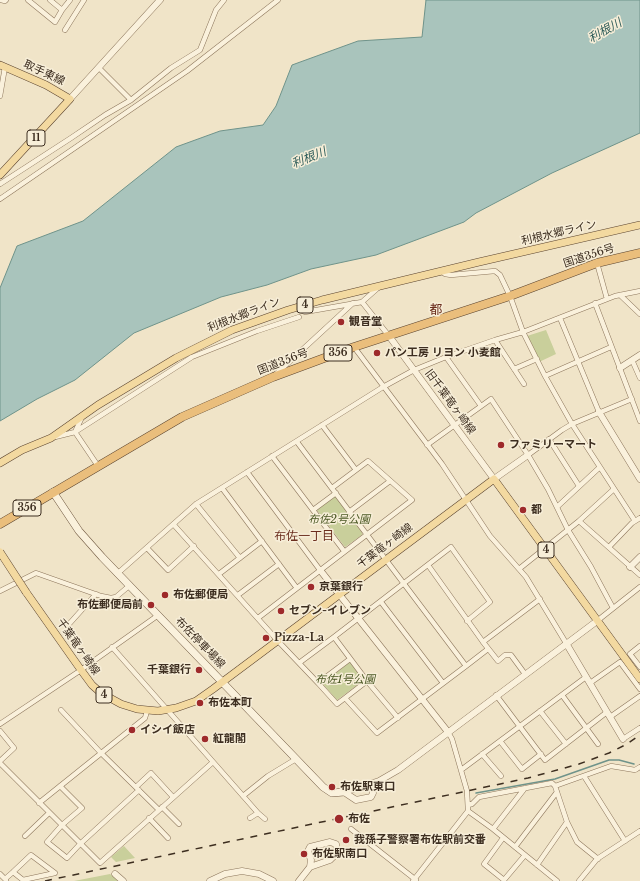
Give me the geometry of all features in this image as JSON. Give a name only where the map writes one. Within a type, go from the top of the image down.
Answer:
[{"type":"highway","name":"国道356号","points":[[0,524],[182,417],[273,377],[354,347],[510,296],[597,263],[640,254]]},
{"type":"main road","name":"取手東線","points":[[0,176],[70,99],[46,85],[2,66]]},
{"type":"main road","name":"利根水郷ライン","points":[[0,463],[22,450],[51,438],[116,394],[196,346],[232,330],[296,308],[381,286],[640,225]]},
{"type":"main road","name":"千葉竜ヶ崎線","points":[[0,552],[26,592],[92,685],[108,697],[130,708],[147,711],[168,710],[196,701],[494,479]]},
{"type":"main road","name":"4","points":[[494,479],[640,679]]},
{"type":"main road","name":"布佐停車場線","points":[[54,492],[80,531],[117,574],[157,616],[329,792],[344,792]]},
{"type":"street","points":[[1,0],[5,2],[6,0]]},
{"type":"street","points":[[28,0],[55,22],[70,0]]},
{"type":"street","points":[[50,0],[62,10]]},
{"type":"street","points":[[65,30],[84,0]]},
{"type":"street","points":[[70,99],[160,0]]},
{"type":"street","points":[[0,184],[105,115],[131,100],[171,68],[200,50],[216,10],[224,0]]},
{"type":"street","points":[[0,199],[187,71],[278,0]]},
{"type":"street","points":[[0,96],[2,66]]},
{"type":"street","points":[[99,68],[131,100]]},
{"type":"street","points":[[597,263],[607,299]]},
{"type":"street","points":[[441,271],[445,274],[495,271],[500,275],[510,296],[523,332],[545,376],[572,424],[635,521]]},
{"type":"street","points":[[296,308],[305,312],[362,302],[381,286]]},
{"type":"street","points":[[117,574],[196,504],[297,442],[382,387],[414,370],[446,357],[523,332],[595,303],[620,295],[640,291]]},
{"type":"street","points":[[620,295],[640,314]]},
{"type":"street","points":[[362,302],[389,336]]},
{"type":"street","points":[[273,377],[353,303]]},
{"type":"street","points":[[595,303],[632,399],[638,409],[640,421]]},
{"type":"street","points":[[51,438],[75,432],[192,357],[257,330],[299,317]]},
{"type":"street","points":[[560,318],[599,412],[640,479]]},
{"type":"street","name":"旧千葉竜ヶ崎線","points":[[389,336],[494,479]]},
{"type":"street","points":[[495,340],[524,384]]},
{"type":"street","points":[[354,347],[382,387],[442,464],[490,536],[526,577],[623,739],[640,728]]},
{"type":"street","points":[[545,376],[611,347]]},
{"type":"street","points":[[620,368],[640,355]]},
{"type":"street","points":[[446,357],[481,406]]},
{"type":"street","points":[[514,369],[537,359]]},
{"type":"street","points":[[632,360],[640,378]]},
{"type":"street","points":[[427,445],[491,399],[528,455],[568,530],[591,567],[613,608]]},
{"type":"street","points":[[494,479],[572,424],[632,399]]},
{"type":"street","points":[[75,432],[82,417]]},
{"type":"street","points":[[322,425],[356,470]]},
{"type":"street","points":[[75,432],[98,466]]},
{"type":"street","points":[[549,439],[579,486]]},
{"type":"street","points":[[297,442],[466,666]]},
{"type":"street","points":[[272,456],[344,551]]},
{"type":"street","points":[[258,618],[296,587],[412,500],[368,461],[332,488]]},
{"type":"street","points":[[557,507],[600,467]]},
{"type":"street","points":[[247,472],[339,595],[448,732],[452,738],[462,770],[468,796],[468,811],[415,880],[352,829]]},
{"type":"street","points":[[350,512],[390,481]]},
{"type":"street","points":[[222,488],[296,587]]},
{"type":"street","points":[[519,569],[579,521],[614,489]]},
{"type":"street","points":[[313,510],[336,493]]},
{"type":"street","points":[[196,504],[240,558]]},
{"type":"street","points":[[609,547],[635,521],[640,518]]},
{"type":"street","points":[[579,521],[640,575]]},
{"type":"street","points":[[174,525],[278,641],[337,704],[367,681]]},
{"type":"street","points":[[219,574],[262,541]]},
{"type":"street","points":[[147,548],[168,570],[194,546]]},
{"type":"street","points":[[299,663],[405,584],[451,547],[490,602],[467,621]]},
{"type":"street","points":[[630,567],[640,557]]},
{"type":"street","points":[[238,595],[279,564]]},
{"type":"street","points":[[428,565],[467,621],[498,661],[505,655],[510,655],[524,674]]},
{"type":"street","points":[[0,591],[36,573],[112,598],[116,597],[129,586]]},
{"type":"street","points":[[344,792],[385,778],[398,770],[640,587]]},
{"type":"street","points":[[70,623],[96,594]]},
{"type":"street","points":[[483,642],[540,599]]},
{"type":"street","points":[[381,602],[443,683]]},
{"type":"street","points":[[0,724],[81,670],[157,616]]},
{"type":"street","points":[[334,637],[367,681],[398,718]]},
{"type":"street","points":[[640,646],[630,654],[640,666]]},
{"type":"street","points":[[112,647],[265,819]]},
{"type":"street","points":[[345,698],[377,733],[488,649]]},
{"type":"street","points":[[318,683],[350,659]]},
{"type":"street","points":[[462,770],[562,695],[620,662],[640,689]]},
{"type":"street","points":[[496,695],[545,760],[587,728],[640,696]]},
{"type":"street","points":[[562,695],[598,744]]},
{"type":"street","points":[[61,710],[137,789],[179,824]]},
{"type":"street","points":[[39,803],[145,718],[147,711]]},
{"type":"street","points":[[540,712],[566,744]]},
{"type":"street","points":[[0,731],[14,748],[0,762],[100,863],[213,762]]},
{"type":"street","points":[[500,741],[522,769],[541,754]]},
{"type":"street","points":[[482,754],[501,776]]},
{"type":"street","points":[[244,796],[268,776],[296,759]]},
{"type":"street","points":[[555,786],[611,766],[635,770],[640,767]]},
{"type":"street","points":[[60,786],[82,808],[62,825],[47,842],[67,858],[151,774],[173,797]]},
{"type":"street","points":[[584,776],[625,841]]},
{"type":"street","points":[[468,805],[472,804],[479,797],[552,783],[555,786],[567,822],[577,842],[598,859]]},
{"type":"street","points":[[344,792],[356,800],[371,797],[373,793],[370,784]]},
{"type":"street","points":[[493,829],[525,788]]},
{"type":"street","points":[[515,847],[557,792]]},
{"type":"street","points":[[468,811],[493,829],[557,881]]},
{"type":"street","points":[[250,818],[258,812]]},
{"type":"street","points":[[25,836],[49,813]]},
{"type":"street","points":[[149,818],[168,838]]},
{"type":"street","points":[[537,865],[567,822]]},
{"type":"street","points":[[579,881],[598,859],[640,831]]},
{"type":"street","points":[[503,838],[484,864],[504,880],[525,855]]},
{"type":"street","points":[[299,881],[310,867],[311,860],[308,851],[310,847],[330,842],[336,844],[337,850],[330,860],[310,867]]},
{"type":"street","points":[[0,874],[6,880],[13,872],[31,855],[55,873],[23,880],[13,872]]},
{"type":"street","points":[[210,881],[225,874],[242,871],[259,874],[273,881]]},
{"type":"street","points":[[115,874],[123,881]]},
{"type":"green space","points":[[546,330],[556,354],[539,362],[527,336]]},
{"type":"green space","name":"布佐2号公園","points":[[335,495],[362,532],[362,535],[345,547],[316,509]]},
{"type":"green space","name":"布佐1号公園","points":[[350,662],[364,680],[337,700],[322,683]]},
{"type":"green space","points":[[124,846],[135,858],[116,862],[111,857]]},
{"type":"green space","points":[[110,874],[119,881],[74,881]]},
{"type":"water","name":"利根川","points":[[426,0],[640,0],[640,133],[552,173],[476,213],[464,222],[376,255],[311,269],[267,285],[221,297],[134,333],[75,380],[37,399],[0,421],[0,288],[17,246],[83,221],[176,147],[220,131],[263,125],[276,106],[292,65],[358,41],[422,37]]},
{"type":"waterway","points":[[476,793],[555,779],[609,760],[619,760],[634,764]]},
{"type":"railway","points":[[45,881],[528,778],[579,764],[609,753],[627,744],[640,735]]},
{"type":"place","name":"観音堂","points":[[341,322]]},
{"type":"place","name":"パン工房 リヨン 小麦館","points":[[377,353]]},
{"type":"place","name":"ファミリーマート","points":[[501,445]]},
{"type":"place","name":"都","points":[[523,510]]},
{"type":"place","name":"京葉銀行","points":[[311,587]]},
{"type":"place","name":"布佐郵便局","points":[[165,595]]},
{"type":"place","name":"布佐郵便局前","points":[[151,605]]},
{"type":"place","name":"セブン-イレブン","points":[[281,611]]},
{"type":"place","name":"Pizza-La","points":[[266,638]]},
{"type":"place","name":"千葉銀行","points":[[199,670]]},
{"type":"place","name":"布佐本町","points":[[200,703]]},
{"type":"place","name":"イシイ飯店","points":[[132,730]]},
{"type":"place","name":"紅龍閣","points":[[205,739]]},
{"type":"place","name":"布佐駅東口","points":[[332,787]]},
{"type":"place","name":"布佐","points":[[339,819]]},
{"type":"place","name":"我孫子警察署布佐駅前交番","points":[[346,840]]},
{"type":"place","name":"布佐駅南口","points":[[304,854]]},
{"type":"district","name":"都","points":[[436,310]]},
{"type":"district","name":"布佐一丁目","points":[[304,537]]}]
